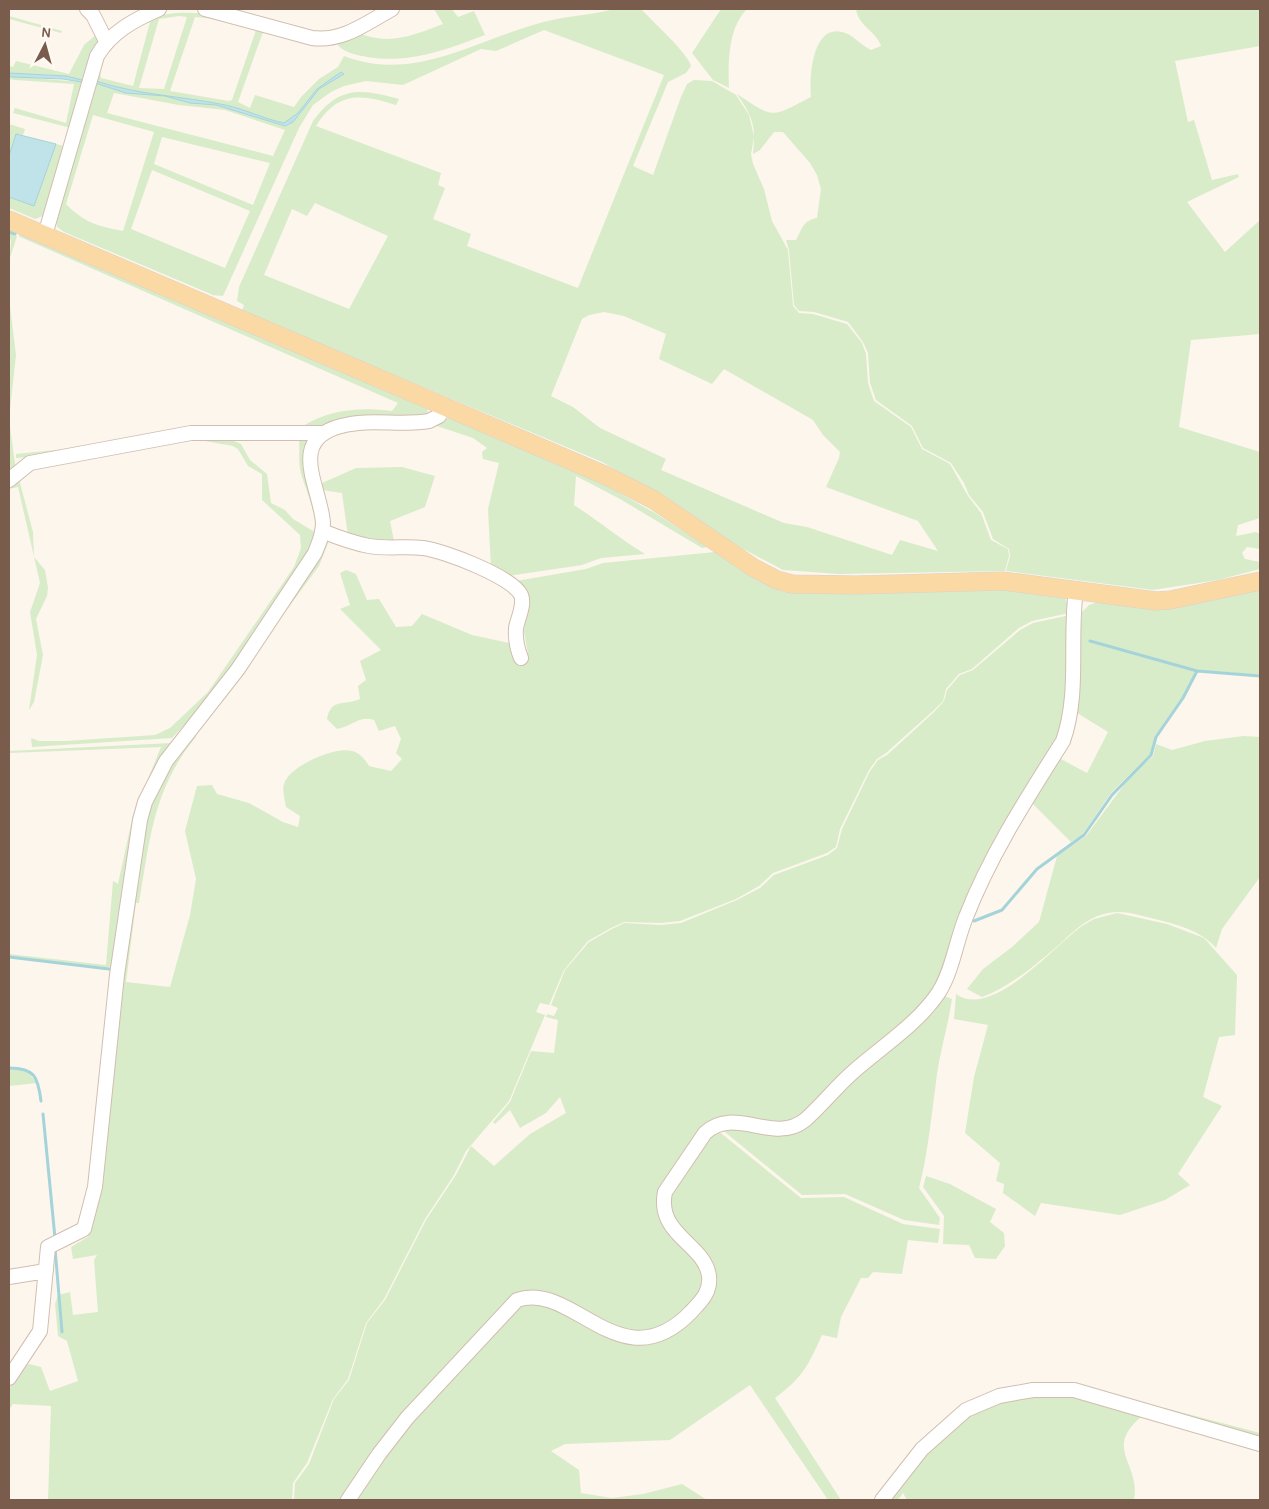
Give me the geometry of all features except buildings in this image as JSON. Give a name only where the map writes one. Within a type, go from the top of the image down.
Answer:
[{"type":"main road","points":[[9,220],[446,406],[630,487],[691,524],[754,568],[777,580],[812,585],[1003,582],[1076,589],[1117,597],[1170,600],[1260,581]]},
{"type":"street","points":[[87,9],[93,15],[106,41]]},
{"type":"street","points":[[45,235],[92,71],[106,41],[134,21],[159,9]]},
{"type":"street","points":[[205,9],[312,38],[328,39],[344,35],[392,9]]},
{"type":"street","points":[[9,1378],[40,1331],[48,1247],[84,1229],[95,1187],[117,975],[140,820],[145,802],[166,761],[238,669],[264,627],[315,553],[322,531],[322,516],[310,464],[311,448],[317,438],[340,426],[362,422],[404,423],[429,421],[440,416],[446,406]]},
{"type":"street","points":[[9,480],[30,463],[191,433],[324,433]]},
{"type":"street","points":[[322,531],[367,546],[395,549],[424,548],[439,551],[506,580],[517,588],[522,596],[516,638],[520,658]]},
{"type":"street","points":[[348,1500],[379,1454],[417,1406],[517,1300],[534,1296],[547,1298],[595,1325],[636,1337],[650,1337],[674,1328],[706,1295],[709,1274],[704,1264],[665,1217],[663,1201],[665,1192],[705,1132],[713,1125],[719,1122],[738,1122],[776,1129],[795,1126],[805,1120],[852,1073],[912,1021],[938,992],[950,966],[965,918],[986,874],[1011,824],[1064,737],[1073,704],[1073,612],[1076,589]]},
{"type":"street","points":[[9,1277],[46,1271]]},
{"type":"street","points":[[882,1500],[922,1449],[966,1410],[999,1396],[1033,1390],[1074,1390],[1260,1444]]},
{"type":"green space","points":[[76,9],[82,9],[100,32],[100,43],[84,78],[71,128],[13,113],[15,108],[66,123],[74,84],[15,80],[9,79],[9,76],[81,82],[82,80],[54,75],[13,74],[9,73],[9,66],[13,67],[16,61],[69,74],[84,45],[97,34],[89,19]]},
{"type":"green space","points":[[434,9],[452,9],[458,17],[474,11],[485,35],[427,54],[398,59],[367,57],[347,52],[338,45],[359,33],[370,37],[391,39],[412,35],[443,24]]},
{"type":"green space","points":[[641,9],[677,45],[691,66],[686,73],[668,82],[633,166],[653,175],[687,84],[694,80],[712,81],[736,95],[749,115],[754,137],[751,154],[753,164],[764,189],[772,221],[788,250],[793,306],[799,313],[813,314],[847,324],[862,343],[866,354],[868,383],[874,401],[911,427],[922,449],[950,464],[968,496],[981,513],[991,540],[1008,549],[1009,556],[1005,571],[839,574],[783,570],[734,544],[678,505],[602,462],[242,311],[244,305],[237,301],[239,287],[313,121],[332,101],[351,93],[362,92],[399,99],[396,105],[372,99],[351,98],[333,106],[316,126],[441,173],[438,185],[445,188],[433,219],[471,234],[467,246],[578,288],[664,75],[544,30],[496,51],[481,49],[403,85],[366,81],[344,86],[331,92],[313,105],[299,128],[223,296],[213,295],[64,232],[57,227],[55,214],[95,83],[126,93],[165,96],[190,103],[216,105],[285,126],[293,122],[319,89],[344,74],[341,72],[317,89],[298,113],[284,123],[225,105],[144,92],[96,81],[96,75],[103,54],[114,40],[130,27],[148,19],[167,14],[206,14],[264,29],[238,102],[250,108],[255,95],[294,107],[319,79],[338,67],[344,56],[369,63],[393,65],[417,63],[463,50],[543,22],[605,11]],"holes":[[[179,16],[187,17],[164,89],[139,88],[159,19]],[[195,17],[227,20],[256,30],[232,100],[170,91]],[[150,22],[133,86],[101,78],[103,60],[115,43],[132,29]],[[114,93],[179,105],[225,110],[285,130],[273,156],[107,113]],[[93,115],[154,132],[123,231],[92,223],[79,216],[66,204]],[[162,137],[270,163],[253,205],[154,164]],[[152,170],[250,211],[225,268],[131,229]],[[315,203],[388,236],[349,309],[264,275],[292,209],[307,216]],[[604,312],[624,316],[666,334],[659,359],[712,384],[724,369],[813,420],[823,435],[840,452],[826,487],[918,521],[938,551],[900,540],[892,555],[807,527],[784,523],[661,470],[666,459],[600,428],[573,407],[551,396],[582,319],[589,315]]]},
{"type":"green space","points":[[721,9],[747,9],[736,26],[730,46],[729,88],[713,80],[692,53]]},
{"type":"green space","points":[[856,9],[1260,9],[1260,46],[1175,61],[1188,122],[1194,120],[1212,180],[1238,174],[1239,177],[1187,202],[1225,252],[1260,220],[1260,334],[1191,340],[1179,427],[1260,452],[1260,518],[1238,525],[1236,536],[1256,532],[1260,534],[1260,549],[1247,547],[1242,553],[1245,559],[1260,562],[1260,569],[1218,580],[1153,590],[1006,571],[1010,556],[1009,549],[993,539],[983,512],[969,495],[964,483],[951,463],[923,448],[912,426],[876,400],[870,383],[868,353],[863,342],[848,322],[814,312],[799,311],[794,305],[789,250],[786,240],[796,240],[806,223],[817,218],[821,189],[817,175],[810,163],[783,132],[774,132],[760,150],[753,154],[754,136],[752,122],[747,109],[737,94],[759,108],[773,113],[780,112],[811,97],[812,66],[818,44],[824,36],[832,32],[842,32],[850,35],[871,50],[881,46],[875,36],[860,20]]},
{"type":"green space","points":[[9,16],[62,31],[61,33],[9,19]]},
{"type":"green space","points":[[9,124],[25,129],[23,135],[16,134],[9,156]]},
{"type":"green space","points":[[56,144],[65,146],[47,211],[43,216],[35,219],[9,208],[9,197],[34,205]]},
{"type":"green space","points":[[9,233],[17,236],[9,261],[11,242]]},
{"type":"green space","points":[[23,234],[427,409],[428,413],[425,416],[315,430],[303,426],[324,416],[346,411],[369,409],[392,411],[398,403],[18,236]]},
{"type":"green space","points":[[9,298],[16,355],[9,419]]},
{"type":"green space","points":[[449,418],[589,476],[655,513],[707,547],[702,548],[620,499],[576,476],[574,505],[645,554],[601,558],[582,565],[508,576],[491,568],[488,509],[499,463],[483,459],[482,452],[487,448],[473,438],[434,425]]},
{"type":"green space","points":[[9,419],[16,471],[10,471],[9,467]]},
{"type":"green space","points":[[188,438],[229,439],[241,444],[250,460],[267,474],[271,503],[285,510],[293,519],[313,531],[316,528],[314,514],[301,474],[300,465],[299,438],[307,438],[304,465],[315,504],[318,537],[219,687],[172,738],[32,747],[31,738],[39,741],[66,741],[155,735],[170,728],[208,692],[294,567],[301,548],[300,535],[262,500],[262,474],[248,466],[238,449],[233,446],[199,440],[171,443]]},
{"type":"green space","points":[[105,445],[46,456],[16,458],[16,454]]},
{"type":"green space","points":[[402,467],[435,476],[425,507],[390,521],[395,546],[348,536],[342,493],[322,490],[320,484],[356,468]]},
{"type":"green space","points":[[19,479],[33,532],[34,557],[18,487],[9,489],[9,485]]},
{"type":"green space","points":[[330,538],[319,566],[285,612],[286,606],[309,574]]},
{"type":"green space","points":[[715,552],[756,580],[784,592],[1015,590],[1063,596],[1069,613],[1032,621],[1019,628],[972,669],[959,674],[946,689],[943,701],[877,759],[869,770],[840,829],[836,847],[827,853],[773,873],[759,886],[736,899],[680,921],[661,923],[624,922],[588,941],[564,970],[549,1005],[540,1003],[536,1012],[545,1015],[509,1101],[466,1151],[454,1175],[425,1219],[384,1299],[366,1323],[348,1379],[333,1399],[307,1463],[293,1483],[292,1500],[48,1500],[51,1406],[13,1404],[9,1410],[10,1388],[13,1378],[29,1364],[41,1367],[50,1391],[78,1381],[67,1341],[58,1336],[55,1304],[58,1295],[70,1292],[73,1315],[98,1312],[94,1260],[97,1255],[73,1259],[71,1247],[88,1237],[92,1224],[121,982],[145,818],[166,770],[194,735],[196,737],[182,756],[171,776],[156,816],[146,857],[139,903],[136,903],[126,982],[170,987],[190,915],[196,879],[185,831],[197,786],[212,785],[217,794],[249,803],[283,822],[298,827],[300,816],[286,807],[283,786],[288,777],[303,764],[324,754],[344,750],[357,753],[369,766],[391,771],[402,759],[396,753],[401,739],[395,726],[379,731],[374,720],[365,719],[337,729],[327,719],[331,708],[335,705],[360,699],[358,686],[366,680],[360,661],[381,650],[340,609],[350,605],[340,573],[346,570],[356,574],[367,600],[379,599],[396,627],[412,626],[422,614],[472,635],[509,643],[514,660],[521,660],[528,654],[524,632],[526,611],[516,581],[586,569],[603,563]]},
{"type":"green space","points":[[34,557],[45,570],[48,588],[47,596],[36,619],[43,655],[34,702],[29,710],[37,655],[30,612],[40,583]]},
{"type":"green space","points":[[1260,588],[1260,675],[1197,670],[1089,640],[1089,642],[1195,672],[1182,698],[1155,736],[1150,754],[1111,793],[1082,835],[1071,842],[1029,800],[1059,758],[1087,773],[1108,732],[1074,711],[1082,612],[1089,605],[1101,601],[1178,606]]},
{"type":"green space","points":[[1070,615],[1066,704],[1062,729],[938,982],[924,1002],[810,1110],[789,1125],[736,1116],[719,1118],[661,1197],[700,1266],[706,1286],[668,1328],[635,1333],[522,1295],[345,1500],[294,1500],[295,1483],[309,1464],[334,1399],[349,1380],[367,1323],[385,1300],[426,1220],[456,1175],[471,1146],[494,1166],[530,1134],[566,1113],[560,1097],[546,1113],[520,1128],[510,1110],[495,1124],[493,1122],[510,1102],[531,1051],[554,1053],[558,1020],[546,1017],[547,1014],[554,1016],[558,1008],[551,1005],[565,970],[589,942],[624,923],[661,925],[681,923],[737,900],[760,888],[774,875],[828,855],[837,848],[842,829],[870,771],[878,760],[887,755],[934,712],[944,701],[947,690],[960,675],[973,670],[1020,630],[1033,623]]},
{"type":"green space","points":[[1244,736],[1260,737],[1260,877],[1222,929],[1216,948],[1198,933],[1167,922],[1123,912],[1102,914],[1081,925],[1035,965],[1003,987],[982,997],[967,989],[983,969],[1012,947],[1039,922],[1057,856],[1086,836],[1132,774],[1153,756],[1156,744],[1172,750],[1205,741]]},
{"type":"green space","points":[[171,743],[148,787],[113,968],[9,956],[9,954],[106,965],[113,881],[118,884],[133,815],[161,747],[9,753],[9,751]]},
{"type":"green space","points":[[1117,913],[1167,924],[1204,938],[1237,975],[1235,1035],[1219,1037],[1203,1097],[1222,1106],[1178,1174],[1190,1185],[1165,1200],[1120,1215],[1041,1203],[1035,1216],[1003,1193],[1004,1184],[996,1181],[1000,1163],[965,1133],[974,1077],[988,1025],[954,1019],[956,994],[971,999],[987,997],[1004,989],[1022,977],[1082,926],[1094,919]]},
{"type":"green space","points":[[944,996],[952,999],[937,1072],[927,1149],[919,1188],[940,1218],[939,1225],[904,1220],[845,1194],[802,1195],[720,1128],[785,1131]]},
{"type":"green space","points":[[9,1069],[26,1070],[37,1083],[9,1086]]},
{"type":"green space","points":[[717,1130],[801,1198],[844,1197],[903,1224],[940,1229],[938,1243],[908,1240],[902,1274],[873,1272],[868,1278],[861,1278],[841,1317],[837,1338],[822,1335],[804,1370],[792,1384],[775,1398],[841,1500],[828,1500],[750,1385],[670,1440],[565,1444],[551,1451],[579,1470],[581,1493],[612,1498],[643,1494],[682,1484],[707,1500],[353,1500],[379,1460],[513,1307],[535,1299],[592,1327],[673,1333],[699,1316],[712,1297],[715,1282],[673,1221],[670,1207],[671,1192],[708,1136]]},
{"type":"green space","points":[[926,1176],[950,1184],[996,1209],[990,1222],[1004,1233],[1005,1246],[996,1259],[975,1258],[969,1245],[943,1244],[944,1216],[923,1187]]},
{"type":"green space","points":[[1055,1393],[1081,1398],[1141,1417],[1130,1428],[1125,1438],[1124,1448],[1133,1476],[1135,1487],[1134,1500],[907,1500],[903,1493],[898,1500],[891,1500],[940,1441],[970,1416],[986,1407],[1005,1400]]},
{"type":"green space","points":[[1165,1408],[1260,1433],[1260,1436],[1164,1412]]},
{"type":"water","points":[[341,72],[344,74],[319,89],[293,122],[285,126],[216,105],[190,103],[165,96],[126,93],[95,83],[96,81],[144,92],[225,105],[284,123],[298,113],[317,89]]},
{"type":"water","points":[[9,73],[66,76],[82,80],[81,82],[63,79],[13,77],[9,76]]},
{"type":"water","points":[[16,134],[56,144],[34,206],[9,197],[9,156]]},
{"type":"waterway","points":[[9,232],[15,234]]},
{"type":"waterway","points":[[1090,641],[1197,671],[1260,676]]},
{"type":"waterway","points":[[974,921],[1002,910],[1037,869],[1084,835],[1112,795],[1151,755],[1156,737],[1183,698],[1197,671]]},
{"type":"waterway","points":[[9,957],[109,969]]},
{"type":"waterway","points":[[9,1068],[25,1070],[34,1076],[41,1101]]},
{"type":"waterway","points":[[43,1114],[55,1238]]},
{"type":"waterway","points":[[55,1248],[62,1332]]}]
